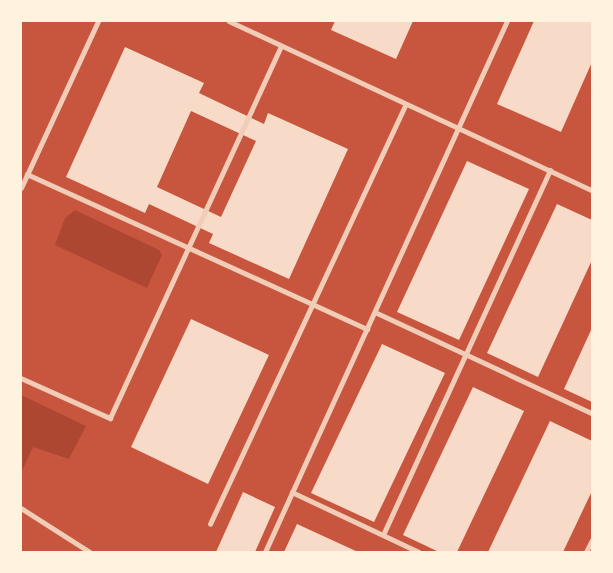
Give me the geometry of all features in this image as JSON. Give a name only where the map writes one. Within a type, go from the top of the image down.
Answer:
[{"type":"lane","points":[[21,188],[98,21]]},
{"type":"lane","points":[[229,21],[592,190]]},
{"type":"lane","points":[[265,552],[507,21]]},
{"type":"lane","points":[[21,378],[110,418],[281,45]]},
{"type":"lane","points":[[210,524],[406,104]]},
{"type":"lane","points":[[383,535],[550,170]]},
{"type":"lane","points":[[27,174],[367,329]]},
{"type":"lane","points":[[375,312],[592,413]]},
{"type":"lane","points":[[292,492],[419,552]]},
{"type":"lane","points":[[21,508],[90,552]]},
{"type":"lane","points":[[586,552],[592,540]]},
{"type":"shaded area","points":[[75,210],[159,250],[162,255],[147,288],[55,245],[65,218]]},
{"type":"shaded area","points":[[21,395],[86,426],[69,459],[33,447],[21,473]]},
{"type":"building","points":[[335,21],[413,21],[396,59],[331,30]]},
{"type":"building","points":[[534,21],[592,21],[592,62],[561,132],[497,104]]},
{"type":"building","points":[[125,47],[204,83],[199,93],[264,124],[268,113],[348,149],[289,279],[209,243],[213,234],[149,204],[145,213],[66,177]],"holes":[[[191,111],[256,141],[221,217],[157,187]]]},
{"type":"building","points":[[467,161],[529,189],[459,340],[397,312]]},
{"type":"building","points":[[557,204],[592,220],[592,260],[538,377],[487,353]]},
{"type":"building","points":[[191,319],[269,355],[208,484],[131,447]]},
{"type":"building","points":[[592,328],[592,402],[564,389]]},
{"type":"building","points":[[382,344],[445,373],[374,522],[311,493]]},
{"type":"building","points":[[473,387],[524,411],[457,552],[439,552],[403,535]]},
{"type":"building","points":[[550,421],[592,441],[592,491],[563,552],[488,552]]},
{"type":"building","points":[[243,492],[275,507],[255,552],[216,552]]},
{"type":"building","points":[[297,524],[358,552],[284,552]]}]
